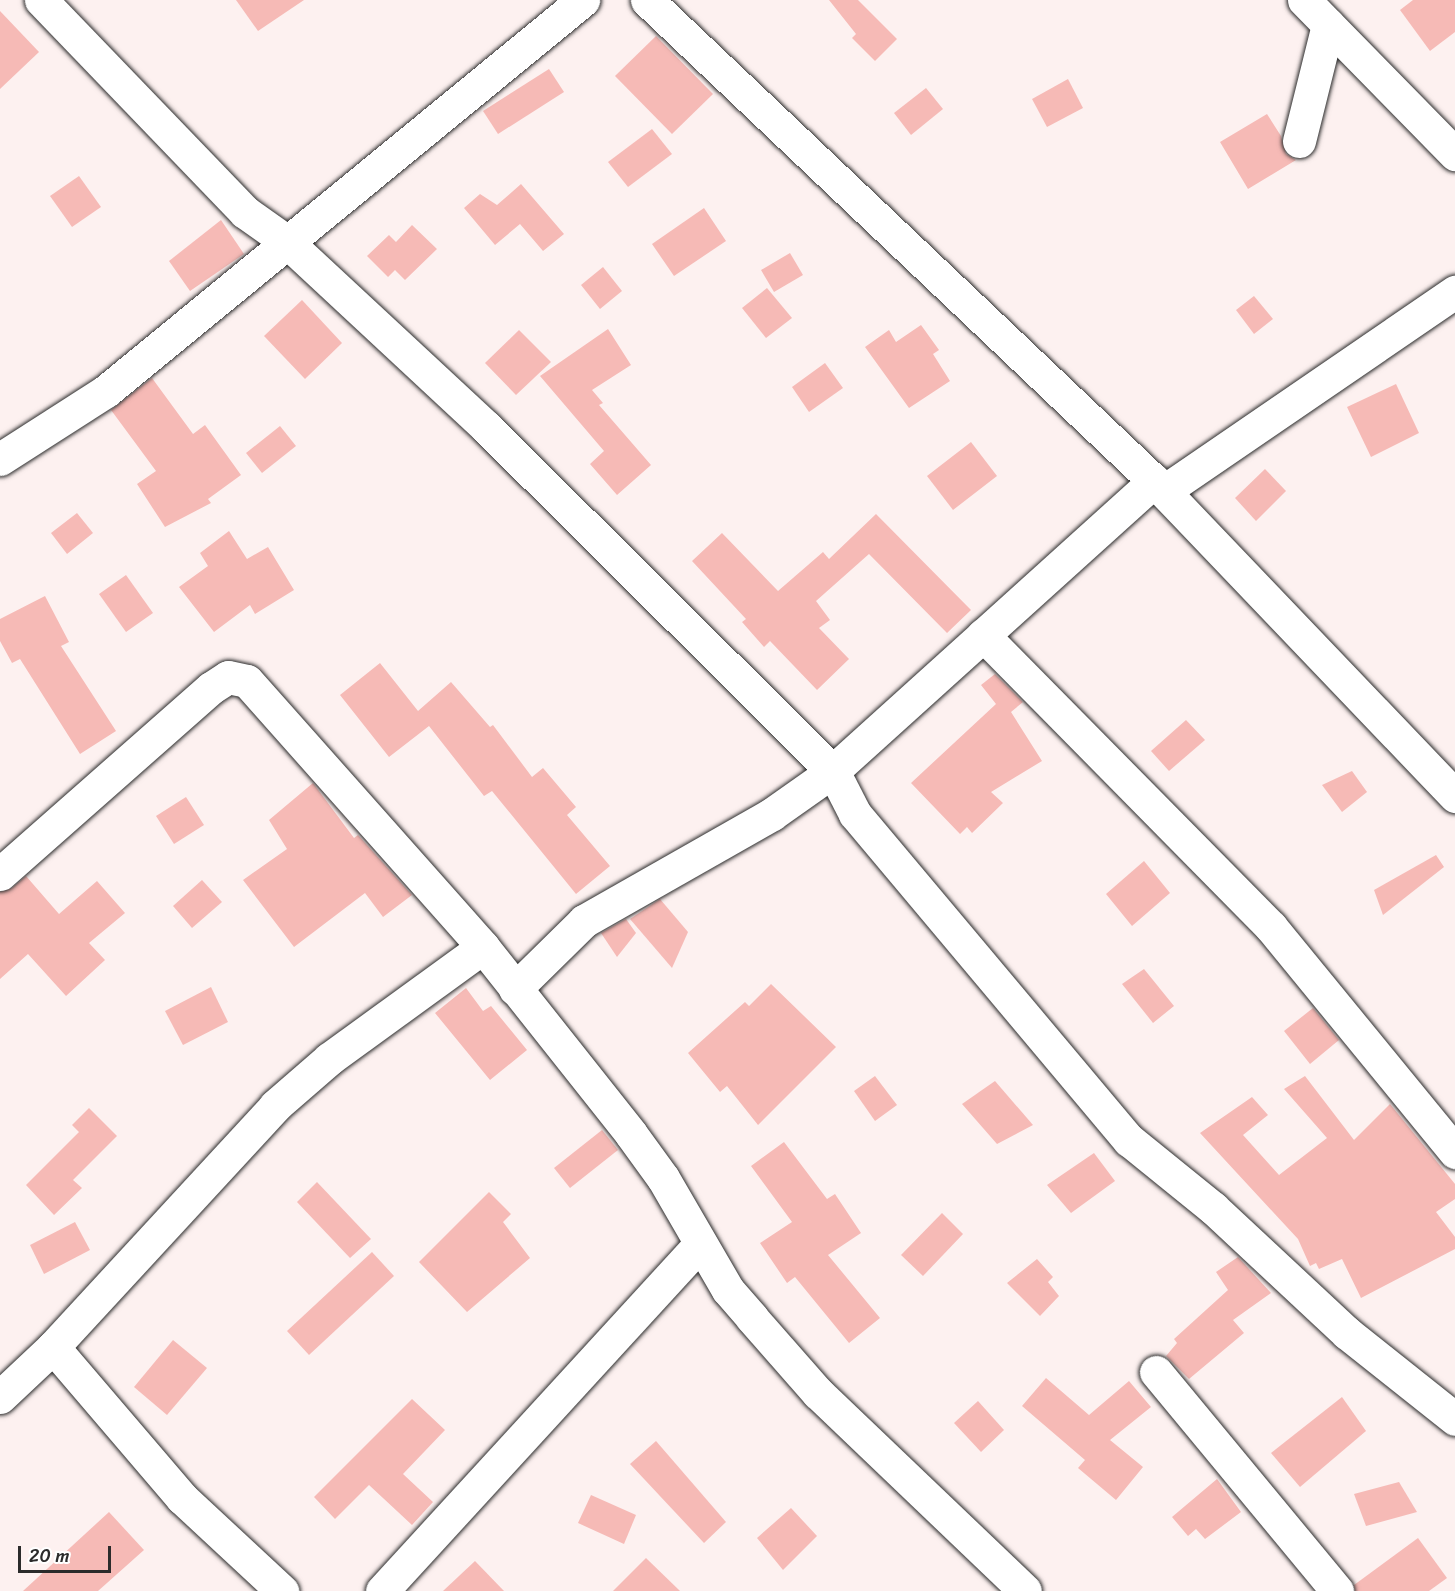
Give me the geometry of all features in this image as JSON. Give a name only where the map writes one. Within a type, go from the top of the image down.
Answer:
[{"type":"street","points":[[41,0],[245,213],[286,241],[486,428],[833,771],[855,814],[1129,1140],[1213,1208],[1347,1333],[1455,1419]]},
{"type":"street","points":[[0,459],[106,391],[582,0]]},
{"type":"street","points":[[647,0],[1159,486],[1455,796]]},
{"type":"street","points":[[1304,0],[1455,154]]},
{"type":"street","points":[[1299,141],[1329,25]]},
{"type":"street","points":[[515,989],[584,921],[772,814],[833,771],[983,635],[1159,486],[1455,291]]},
{"type":"street","points":[[983,635],[1271,927],[1455,1152]]},
{"type":"street","points":[[0,873],[211,688],[228,677],[247,681],[483,947],[638,1143],[663,1178],[728,1290],[818,1393],[1025,1591]]},
{"type":"street","points":[[0,1397],[53,1347],[275,1106],[329,1059],[483,947]]},
{"type":"street","points":[[382,1591],[700,1244]]},
{"type":"street","points":[[53,1347],[182,1498],[282,1591]]},
{"type":"street","points":[[1156,1372],[1337,1591]]},
{"type":"building","points":[[236,0],[304,0],[258,31]]},
{"type":"building","points":[[829,0],[858,0],[897,39],[875,61],[852,38],[856,34]]},
{"type":"building","points":[[1413,0],[1455,0],[1455,32],[1430,51],[1400,10]]},
{"type":"building","points":[[0,11],[39,52],[0,89]]},
{"type":"building","points":[[656,36],[713,94],[672,134],[615,76]]},
{"type":"building","points":[[549,69],[564,92],[498,134],[483,111]]},
{"type":"building","points":[[1068,79],[1083,108],[1047,127],[1032,99]]},
{"type":"building","points":[[926,88],[943,109],[911,135],[894,113]]},
{"type":"building","points":[[1267,114],[1281,136],[1286,154],[1296,160],[1248,189],[1220,142]]},
{"type":"building","points":[[652,129],[672,154],[628,187],[608,162]]},
{"type":"building","points":[[79,176],[101,207],[72,227],[50,196]]},
{"type":"building","points":[[521,184],[564,234],[543,251],[520,224],[495,245],[464,208],[480,194],[497,205]]},
{"type":"building","points":[[704,208],[726,241],[674,276],[652,244]]},
{"type":"building","points":[[221,220],[244,254],[190,291],[169,261]]},
{"type":"building","points":[[412,225],[437,249],[405,280],[395,270],[388,277],[367,256],[389,235],[396,242]]},
{"type":"building","points":[[790,253],[803,275],[774,292],[761,270]]},
{"type":"building","points":[[603,267],[622,291],[600,309],[581,285]]},
{"type":"building","points":[[767,288],[792,318],[766,338],[742,308]]},
{"type":"building","points":[[1254,296],[1273,319],[1254,334],[1236,310]]},
{"type":"building","points":[[302,300],[342,343],[305,379],[264,336]]},
{"type":"building","points":[[921,325],[939,350],[933,354],[950,381],[909,408],[865,347],[889,330],[896,342]]},
{"type":"building","points":[[608,329],[631,365],[592,390],[603,403],[599,405],[651,465],[617,495],[590,464],[604,451],[540,376]]},
{"type":"building","points":[[519,330],[551,362],[516,395],[485,363]]},
{"type":"building","points":[[825,363],[843,388],[809,412],[792,387]]},
{"type":"building","points":[[152,378],[193,434],[205,425],[241,475],[208,499],[211,503],[165,527],[137,484],[156,471],[111,410]]},
{"type":"building","points":[[1396,384],[1419,433],[1371,457],[1347,407]]},
{"type":"building","points":[[280,426],[296,446],[262,473],[246,453]]},
{"type":"building","points":[[971,442],[997,476],[953,510],[927,476]]},
{"type":"building","points":[[1265,469],[1286,491],[1256,521],[1235,498]]},
{"type":"building","points":[[77,513],[93,533],[67,554],[51,533]]},
{"type":"building","points":[[876,514],[971,610],[947,633],[869,554],[816,601],[830,620],[819,628],[849,659],[817,690],[770,641],[764,647],[742,622],[746,619],[692,561],[722,533],[778,591],[823,552],[829,559]]},
{"type":"building","points":[[229,531],[247,559],[268,547],[294,590],[255,614],[250,605],[214,632],[179,587],[208,566],[200,553]]},
{"type":"building","points":[[126,575],[153,613],[126,632],[99,594]]},
{"type":"building","points":[[45,596],[69,642],[61,646],[116,731],[80,754],[20,659],[12,663],[0,641],[0,619]]},
{"type":"building","points":[[380,663],[418,711],[451,682],[490,727],[493,725],[532,777],[543,768],[576,807],[567,815],[610,866],[576,894],[492,791],[484,796],[429,726],[389,757],[340,695]]},
{"type":"building","points":[[995,674],[1023,702],[1011,712],[1042,761],[991,792],[1003,803],[972,833],[967,827],[960,834],[911,783],[996,704],[981,685]]},
{"type":"building","points":[[1186,720],[1205,740],[1169,771],[1151,751]]},
{"type":"building","points":[[1352,771],[1367,792],[1342,812],[1322,785]]},
{"type":"building","points":[[313,783],[354,838],[358,835],[412,895],[383,917],[365,893],[294,947],[243,880],[287,849],[269,820]]},
{"type":"building","points":[[186,797],[204,825],[174,844],[156,816]]},
{"type":"building","points":[[1436,855],[1444,867],[1383,915],[1374,890]]},
{"type":"building","points":[[1144,861],[1170,893],[1132,926],[1106,894]]},
{"type":"building","points":[[26,876],[59,914],[97,881],[125,913],[89,943],[105,960],[66,996],[28,954],[0,979],[0,892],[12,888]]},
{"type":"building","points":[[202,880],[222,902],[192,928],[173,906]]},
{"type":"building","points":[[660,899],[688,932],[672,968],[630,919]]},
{"type":"building","points":[[626,919],[636,933],[617,957],[601,933]]},
{"type":"building","points":[[1144,969],[1174,1006],[1153,1023],[1122,984]]},
{"type":"building","points":[[771,984],[836,1047],[758,1125],[727,1086],[720,1092],[688,1053],[745,1002],[749,1006]]},
{"type":"building","points":[[211,987],[228,1022],[183,1045],[165,1011]]},
{"type":"building","points":[[466,988],[483,1011],[491,1006],[527,1050],[490,1080],[435,1013]]},
{"type":"building","points":[[1313,1008],[1339,1040],[1310,1064],[1284,1031]]},
{"type":"building","points":[[875,1076],[897,1105],[875,1121],[854,1091]]},
{"type":"building","points":[[1305,1076],[1354,1140],[1390,1104],[1455,1184],[1455,1199],[1436,1212],[1455,1237],[1455,1249],[1361,1298],[1342,1259],[1319,1269],[1316,1263],[1310,1266],[1298,1239],[1200,1133],[1252,1097],[1268,1115],[1243,1135],[1279,1175],[1327,1138],[1284,1089]]},
{"type":"building","points":[[995,1081],[1033,1125],[997,1144],[962,1104]]},
{"type":"building","points":[[89,1108],[117,1136],[73,1180],[82,1188],[54,1215],[26,1185],[79,1132],[72,1125]]},
{"type":"building","points":[[602,1130],[618,1150],[570,1188],[554,1168]]},
{"type":"building","points":[[784,1142],[827,1199],[835,1194],[861,1233],[828,1255],[880,1318],[849,1343],[795,1277],[787,1283],[760,1243],[792,1222],[751,1166]]},
{"type":"building","points":[[1094,1153],[1115,1181],[1071,1213],[1047,1185]]},
{"type":"building","points":[[317,1182],[371,1239],[350,1258],[297,1202]]},
{"type":"building","points":[[489,1192],[511,1214],[503,1222],[530,1258],[467,1312],[419,1262]]},
{"type":"building","points":[[942,1213],[963,1234],[923,1276],[901,1255]]},
{"type":"building","points":[[75,1222],[90,1250],[44,1274],[30,1245]]},
{"type":"building","points":[[372,1252],[394,1276],[309,1355],[287,1331]]},
{"type":"building","points":[[1238,1257],[1271,1293],[1233,1320],[1244,1333],[1189,1379],[1166,1356],[1177,1343],[1174,1339],[1228,1290],[1216,1272]]},
{"type":"building","points":[[1037,1259],[1053,1277],[1048,1282],[1059,1296],[1040,1316],[1007,1283]]},
{"type":"building","points":[[173,1340],[207,1368],[167,1415],[134,1387]]},
{"type":"building","points":[[1046,1378],[1089,1415],[1129,1381],[1151,1407],[1110,1440],[1143,1467],[1116,1500],[1078,1468],[1085,1460],[1022,1406]]},
{"type":"building","points":[[1342,1397],[1366,1431],[1300,1487],[1271,1453]]},
{"type":"building","points":[[412,1399],[445,1430],[403,1474],[433,1502],[412,1525],[369,1485],[335,1519],[314,1497]]},
{"type":"building","points":[[978,1401],[1004,1430],[981,1452],[954,1423]]},
{"type":"building","points":[[656,1441],[726,1522],[704,1543],[630,1464]]},
{"type":"building","points":[[1217,1479],[1241,1512],[1205,1539],[1196,1529],[1188,1536],[1172,1517]]},
{"type":"building","points":[[1399,1482],[1417,1512],[1366,1526],[1354,1494]]},
{"type":"building","points":[[591,1495],[636,1515],[624,1544],[578,1523]]},
{"type":"building","points":[[791,1508],[817,1536],[783,1570],[757,1538]]},
{"type":"building","points":[[109,1512],[144,1550],[98,1591],[23,1591]]},
{"type":"building","points":[[1418,1538],[1447,1578],[1429,1591],[1355,1591],[1354,1585]]},
{"type":"building","points":[[646,1558],[680,1591],[613,1591]]},
{"type":"building","points":[[475,1561],[504,1591],[443,1591]]}]
